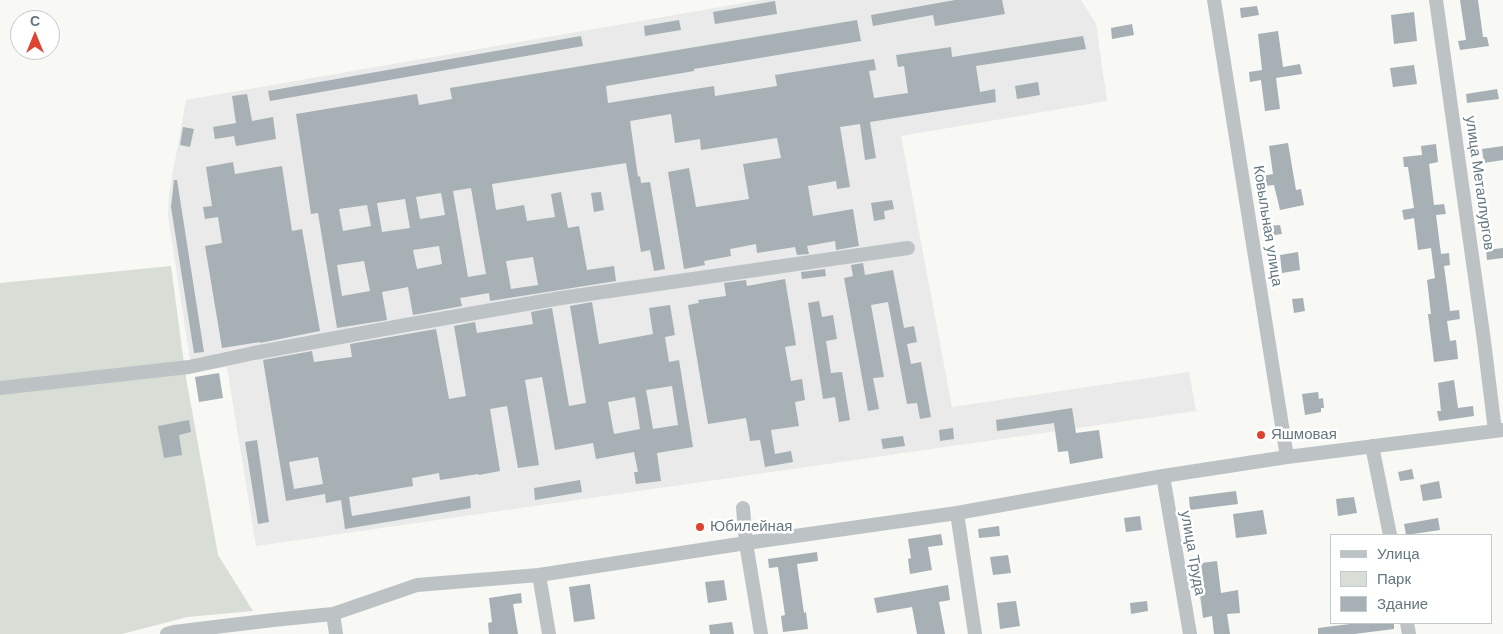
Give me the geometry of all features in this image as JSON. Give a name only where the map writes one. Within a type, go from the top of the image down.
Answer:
[{"type":"street","name":"Ковыльная улица","points":[[1214,0],[1287,457]]},
{"type":"street","name":"улица Металлургов","points":[[1436,0],[1484,341],[1499,430]]},
{"type":"street","points":[[0,388],[189,367],[301,344],[561,298],[908,248]]},
{"type":"street","points":[[167,634],[333,614],[417,585],[540,575],[957,513],[1163,476],[1287,457],[1499,430]]},
{"type":"street","points":[[1372,446],[1390,534]]},
{"type":"street","name":"улица Труда","points":[[1163,476],[1190,634]]},
{"type":"street","points":[[743,508],[746,543],[760,634]]},
{"type":"street","points":[[957,513],[975,634]]},
{"type":"street","points":[[540,575],[549,634]]},
{"type":"street","points":[[333,614],[336,634]]},
{"type":"shaded area","points":[[761,0],[1081,0],[1096,24],[1107,101],[901,136],[952,407],[1189,372],[1196,411],[256,546],[227,367],[192,372],[168,216],[169,194],[186,100]]},
{"type":"green space","points":[[171,266],[185,372],[218,555],[253,611],[187,617],[122,634],[0,634],[0,283]]},
{"type":"building","points":[[955,0],[1002,0],[1005,14],[935,26],[933,15],[873,26],[871,15]]},
{"type":"building","points":[[1460,0],[1478,0],[1483,37],[1487,37],[1489,46],[1460,50],[1458,41],[1466,40]]},
{"type":"building","points":[[775,1],[777,14],[715,24],[713,12]]},
{"type":"building","points":[[1257,6],[1259,15],[1241,18],[1240,8]]},
{"type":"building","points":[[1414,12],[1417,41],[1394,44],[1391,15]]},
{"type":"building","points":[[679,20],[681,30],[645,36],[644,26]]},
{"type":"building","points":[[857,20],[861,41],[606,86],[608,103],[714,86],[715,96],[777,86],[775,75],[874,59],[876,70],[869,71],[874,98],[908,93],[904,66],[898,67],[896,55],[951,47],[952,57],[1083,36],[1086,49],[976,66],[980,92],[995,89],[996,102],[870,122],[876,158],[865,160],[860,124],[840,127],[850,187],[837,189],[836,181],[808,186],[813,216],[853,209],[859,246],[836,250],[835,241],[807,246],[809,254],[797,255],[795,247],[757,253],[756,244],[730,249],[731,256],[704,261],[705,265],[684,269],[668,172],[689,168],[696,207],[749,199],[743,164],[781,158],[777,138],[701,150],[700,139],[675,143],[671,114],[630,121],[638,177],[640,176],[641,183],[650,182],[665,269],[654,271],[650,250],[641,252],[626,163],[492,184],[496,210],[524,205],[527,221],[555,217],[551,194],[561,192],[568,228],[579,226],[587,270],[614,266],[616,281],[490,301],[489,293],[460,298],[462,306],[413,315],[408,287],[382,292],[387,320],[337,328],[318,213],[311,214],[296,114],[417,94],[419,105],[452,99],[450,88]],"holes":[[[471,188],[486,274],[468,277],[453,191]],[[441,193],[445,215],[420,219],[416,197]],[[405,199],[410,228],[382,232],[377,203]],[[367,205],[371,226],[343,231],[339,209]],[[439,246],[442,264],[417,269],[413,250]],[[533,257],[538,285],[511,289],[506,261]],[[364,261],[370,291],[342,296],[337,265]]]},
{"type":"building","points":[[1132,24],[1134,35],[1112,39],[1111,28]]},
{"type":"building","points":[[1278,31],[1283,67],[1300,64],[1302,74],[1276,78],[1280,109],[1265,111],[1261,80],[1250,82],[1249,72],[1262,70],[1258,34]]},
{"type":"building","points":[[581,36],[583,46],[270,101],[268,91]]},
{"type":"building","points":[[1414,65],[1417,84],[1393,87],[1390,68]]},
{"type":"building","points":[[1038,82],[1040,95],[1017,99],[1015,86]]},
{"type":"building","points":[[1497,89],[1499,99],[1467,103],[1466,94]]},
{"type":"building","points":[[247,94],[252,121],[273,117],[276,139],[236,146],[234,136],[215,139],[213,127],[236,123],[232,96]]},
{"type":"building","points":[[183,127],[194,129],[190,147],[180,145]]},
{"type":"building","points":[[1288,143],[1296,190],[1301,189],[1304,205],[1280,210],[1274,185],[1264,186],[1262,176],[1273,174],[1269,146]]},
{"type":"building","points":[[1436,144],[1438,162],[1429,164],[1434,205],[1444,204],[1446,214],[1436,215],[1441,254],[1449,253],[1450,265],[1444,266],[1450,311],[1459,310],[1460,319],[1447,321],[1450,341],[1456,340],[1458,359],[1434,362],[1428,314],[1431,314],[1427,280],[1435,278],[1431,248],[1418,250],[1414,218],[1404,220],[1402,210],[1414,208],[1408,167],[1404,167],[1403,157],[1422,155],[1421,146]]},
{"type":"building","points":[[1503,146],[1503,160],[1484,163],[1482,149]]},
{"type":"building","points":[[233,162],[235,174],[282,166],[292,231],[302,229],[320,331],[260,343],[222,348],[205,246],[222,243],[218,217],[205,219],[203,207],[212,206],[206,167]]},
{"type":"building","points":[[174,180],[177,180],[204,352],[194,353],[171,207]]},
{"type":"building","points":[[601,192],[604,210],[594,212],[591,193]]},
{"type":"building","points":[[892,200],[894,209],[884,211],[885,219],[874,221],[871,203]]},
{"type":"building","points":[[1280,225],[1282,234],[1268,236],[1267,226]]},
{"type":"building","points":[[1503,248],[1503,258],[1487,260],[1486,250]]},
{"type":"building","points":[[1298,252],[1300,270],[1282,273],[1280,255]]},
{"type":"building","points":[[863,263],[865,275],[893,270],[904,328],[914,326],[917,342],[907,344],[911,364],[921,362],[931,417],[920,419],[917,403],[907,404],[888,302],[871,305],[884,377],[873,378],[879,409],[868,411],[844,278],[853,276],[851,265]]},
{"type":"building","points":[[825,269],[826,276],[802,279],[801,272]]},
{"type":"building","points":[[785,279],[796,345],[785,347],[791,381],[802,379],[805,400],[795,402],[799,426],[771,430],[775,454],[791,451],[793,462],[765,467],[760,440],[750,441],[746,418],[708,424],[688,305],[699,303],[698,300],[726,296],[724,283],[746,280],[747,286]]},
{"type":"building","points":[[1303,298],[1305,311],[1294,313],[1292,299]]},
{"type":"building","points":[[819,301],[822,317],[833,315],[837,339],[826,341],[831,373],[842,372],[850,420],[839,422],[835,397],[823,399],[808,303]]},
{"type":"building","points":[[592,302],[599,344],[653,334],[649,308],[670,305],[675,335],[665,337],[669,362],[679,360],[693,447],[657,453],[661,481],[636,484],[634,472],[638,472],[634,452],[596,459],[593,443],[555,450],[542,377],[525,380],[539,465],[518,468],[507,406],[490,409],[500,471],[440,480],[439,473],[412,478],[413,486],[349,497],[352,516],[470,496],[471,508],[345,529],[341,500],[326,503],[325,494],[286,501],[263,360],[312,351],[314,362],[352,357],[350,344],[436,329],[449,399],[466,396],[454,326],[475,322],[477,333],[533,324],[531,312],[552,308],[569,406],[586,403],[570,306]],"holes":[[[672,386],[678,425],[653,429],[646,390]],[[635,397],[640,429],[614,434],[608,402]],[[318,457],[323,484],[294,489],[289,462]]]},
{"type":"building","points":[[219,373],[223,398],[199,402],[195,377]]},
{"type":"building","points":[[1454,380],[1458,408],[1473,406],[1474,416],[1439,421],[1437,411],[1441,411],[1438,383]]},
{"type":"building","points":[[1318,392],[1319,399],[1323,398],[1324,408],[1321,408],[1321,412],[1305,415],[1302,394]]},
{"type":"building","points":[[1072,408],[1076,433],[1099,430],[1103,458],[1070,464],[1068,451],[1058,452],[1054,423],[997,431],[996,420]]},
{"type":"building","points":[[189,420],[191,432],[179,435],[182,455],[164,458],[158,426]]},
{"type":"building","points":[[953,428],[954,439],[940,441],[939,430]]},
{"type":"building","points":[[903,436],[905,446],[883,449],[881,439]]},
{"type":"building","points":[[257,440],[269,522],[258,524],[245,442]]},
{"type":"building","points":[[1412,469],[1414,479],[1400,481],[1398,472]]},
{"type":"building","points":[[580,480],[582,492],[535,500],[534,488]]},
{"type":"building","points":[[1439,481],[1442,498],[1423,501],[1420,485]]},
{"type":"building","points":[[1236,491],[1238,504],[1190,510],[1189,497]]},
{"type":"building","points":[[1354,497],[1357,513],[1338,516],[1336,499]]},
{"type":"building","points":[[1263,510],[1267,534],[1236,538],[1233,514]]},
{"type":"building","points":[[1140,516],[1142,530],[1126,532],[1124,518]]},
{"type":"building","points":[[1438,518],[1440,530],[1406,534],[1404,524]]},
{"type":"building","points":[[999,526],[1000,536],[979,538],[978,529]]},
{"type":"building","points":[[941,534],[943,545],[928,547],[932,570],[910,574],[908,559],[911,558],[908,539]]},
{"type":"building","points":[[817,552],[818,561],[797,564],[808,629],[783,632],[781,616],[785,615],[778,567],[769,568],[768,559]]},
{"type":"building","points":[[1008,555],[1011,573],[993,575],[990,557]]},
{"type":"building","points":[[1217,561],[1221,593],[1238,590],[1240,613],[1227,614],[1230,634],[1214,634],[1212,616],[1203,618],[1200,595],[1205,595],[1201,563]]},
{"type":"building","points":[[724,580],[727,600],[708,603],[705,582]]},
{"type":"building","points":[[590,584],[595,619],[574,622],[569,587]]},
{"type":"building","points":[[948,585],[950,600],[939,602],[945,634],[917,634],[912,607],[877,613],[874,598]]},
{"type":"building","points":[[521,593],[522,603],[513,604],[518,634],[489,634],[488,623],[492,622],[489,598]]},
{"type":"building","points":[[1016,601],[1020,626],[1000,629],[997,603]]},
{"type":"building","points":[[1147,601],[1148,611],[1131,614],[1130,603]]},
{"type":"building","points":[[732,622],[734,634],[710,634],[709,625]]},
{"type":"building","points":[[1350,624],[1394,624],[1394,629],[1354,634],[1318,634],[1318,628]]},
{"type":"place","name":"Яшмовая","points":[[1261,435]]},
{"type":"place","name":"Юбилейная","points":[[700,527]]}]
